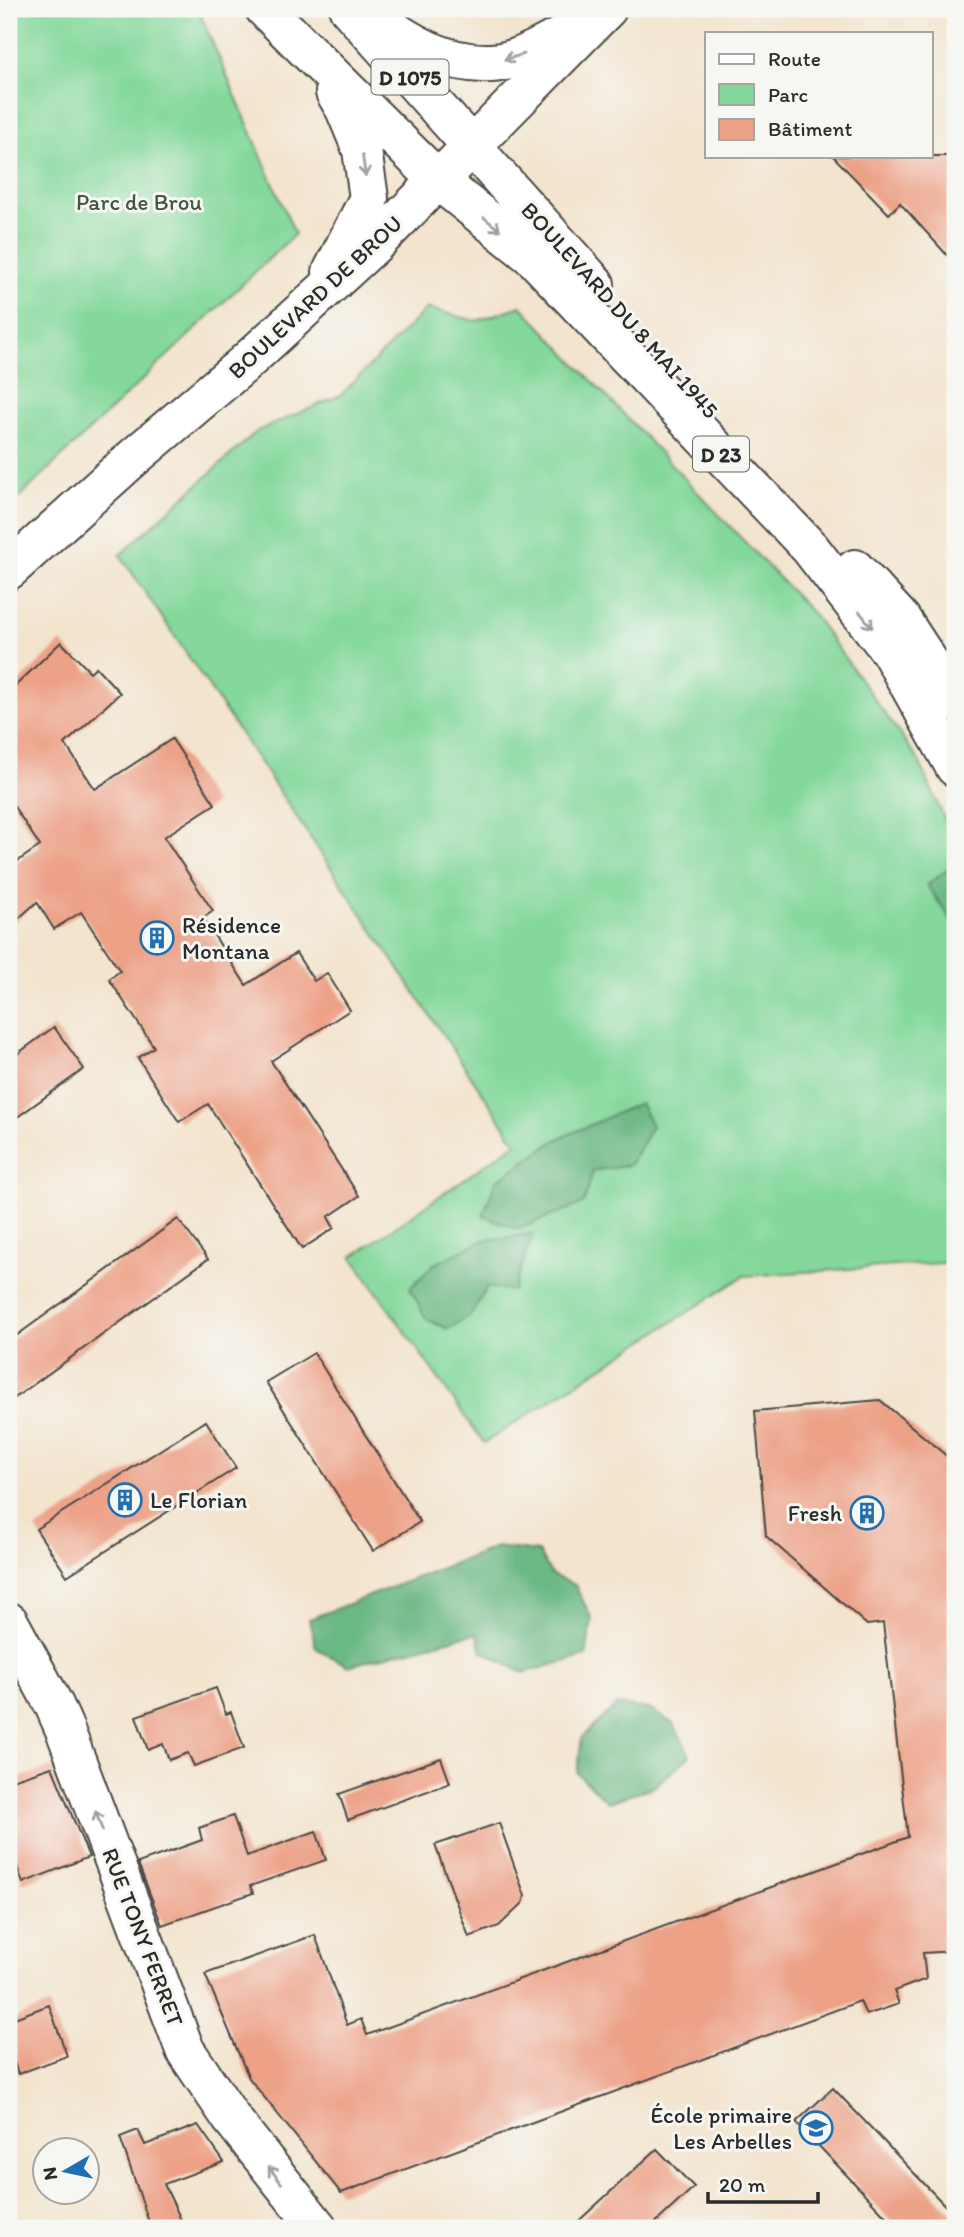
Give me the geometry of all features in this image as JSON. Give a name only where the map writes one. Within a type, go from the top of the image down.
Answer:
[{"type":"main road","name":"D 1075","points":[[265,9],[439,181]]},
{"type":"main road","name":"D 1075","points":[[349,9],[470,146]]},
{"type":"main road","points":[[364,9],[401,37],[451,60],[493,63],[525,54],[602,13]]},
{"type":"main road","name":"BOULEVARD DE BROU","points":[[13,558],[320,295],[439,181],[470,146],[602,13]]},
{"type":"main road","points":[[317,60],[345,109],[362,150],[369,198],[320,295]]},
{"type":"main road","name":"BOULEVARD DU 8 MAI 1945","points":[[470,146],[901,619],[955,702]]},
{"type":"main road","name":"BOULEVARD DU 8 MAI 1945","points":[[439,181],[534,258],[810,548],[890,652],[955,767]]},
{"type":"main road","name":"RUE TONY FERRET","points":[[9,1622],[65,1730],[185,2050],[231,2118],[318,2228]]},
{"type":"green space","name":"Parc de Brou","points":[[9,9],[198,9],[295,234],[9,507]]},
{"type":"green space","points":[[521,306],[813,614],[919,761],[955,844],[955,1262],[744,1276],[484,1443],[352,1257],[516,1143],[120,555],[257,431],[341,395],[427,308],[476,321]]},
{"type":"green space","points":[[955,865],[955,925],[927,885]]},
{"type":"green space","points":[[640,1103],[652,1126],[630,1165],[593,1171],[584,1203],[518,1229],[483,1216],[496,1181],[556,1140]]},
{"type":"green space","points":[[533,1234],[513,1291],[487,1287],[471,1315],[448,1329],[426,1319],[410,1288],[434,1264],[484,1240]]},
{"type":"green space","points":[[496,1547],[538,1552],[552,1575],[575,1585],[592,1619],[586,1656],[523,1673],[482,1651],[476,1633],[348,1666],[316,1648],[309,1619]]},
{"type":"green space","points":[[617,1705],[649,1709],[674,1724],[690,1756],[654,1787],[608,1802],[577,1773],[582,1737]]},
{"type":"building","points":[[955,156],[955,264],[900,203],[889,214],[835,158]]},
{"type":"building","name":"Résidence Montana","points":[[61,642],[90,672],[96,667],[120,693],[65,744],[95,789],[172,739],[215,804],[164,837],[213,911],[203,918],[246,985],[296,953],[314,981],[327,973],[350,1010],[271,1061],[359,1196],[328,1217],[334,1228],[302,1249],[208,1104],[179,1122],[138,1058],[154,1047],[109,979],[120,971],[81,912],[54,929],[37,902],[9,927],[9,867],[40,846],[9,799],[9,692]]},
{"type":"building","points":[[54,1027],[84,1069],[9,1123],[9,1060]]},
{"type":"building","points":[[178,1219],[208,1259],[9,1402],[9,1341]]},
{"type":"building","points":[[314,1353],[420,1522],[373,1551],[266,1382]]},
{"type":"building","points":[[880,1400],[955,1463],[955,1951],[923,1953],[926,1979],[894,1991],[899,2004],[866,2015],[860,2001],[341,2193],[249,2078],[205,1974],[315,1935],[347,2025],[361,2019],[367,2035],[908,1837],[883,1623],[867,1625],[766,1536],[755,1411]]},
{"type":"building","name":"Le Florian","points":[[206,1421],[236,1468],[67,1576],[36,1529]]},
{"type":"building","points":[[216,1688],[226,1714],[231,1712],[244,1748],[194,1766],[188,1753],[169,1760],[163,1744],[148,1750],[136,1716]]},
{"type":"building","points":[[441,1758],[450,1783],[348,1820],[339,1794]]},
{"type":"building","points":[[52,1767],[89,1857],[23,1883],[9,1844],[9,1781]]},
{"type":"building","points":[[233,1816],[247,1856],[316,1831],[326,1860],[250,1886],[253,1893],[162,1925],[138,1863],[202,1840],[199,1828]]},
{"type":"building","points":[[499,1823],[525,1896],[523,1903],[499,1926],[469,1937],[435,1845]]},
{"type":"building","points":[[49,2005],[67,2056],[18,2074],[9,2047],[9,2020]]},
{"type":"building","points":[[833,2088],[955,2216],[955,2228],[897,2228],[796,2122]]},
{"type":"building","points":[[198,2125],[224,2162],[164,2184],[185,2228],[151,2228],[120,2137],[138,2130],[145,2145]]},
{"type":"building","points":[[657,2149],[694,2187],[650,2228],[571,2228]]},
{"type":"place","name":"Résidence Montana","points":[[157,938]]},
{"type":"place","name":"Le Florian","points":[[125,1500]]},
{"type":"place","name":"Fresh","points":[[867,1513]]},
{"type":"place","name":"École primaire Les Arbelles","points":[[816,2128]]}]
